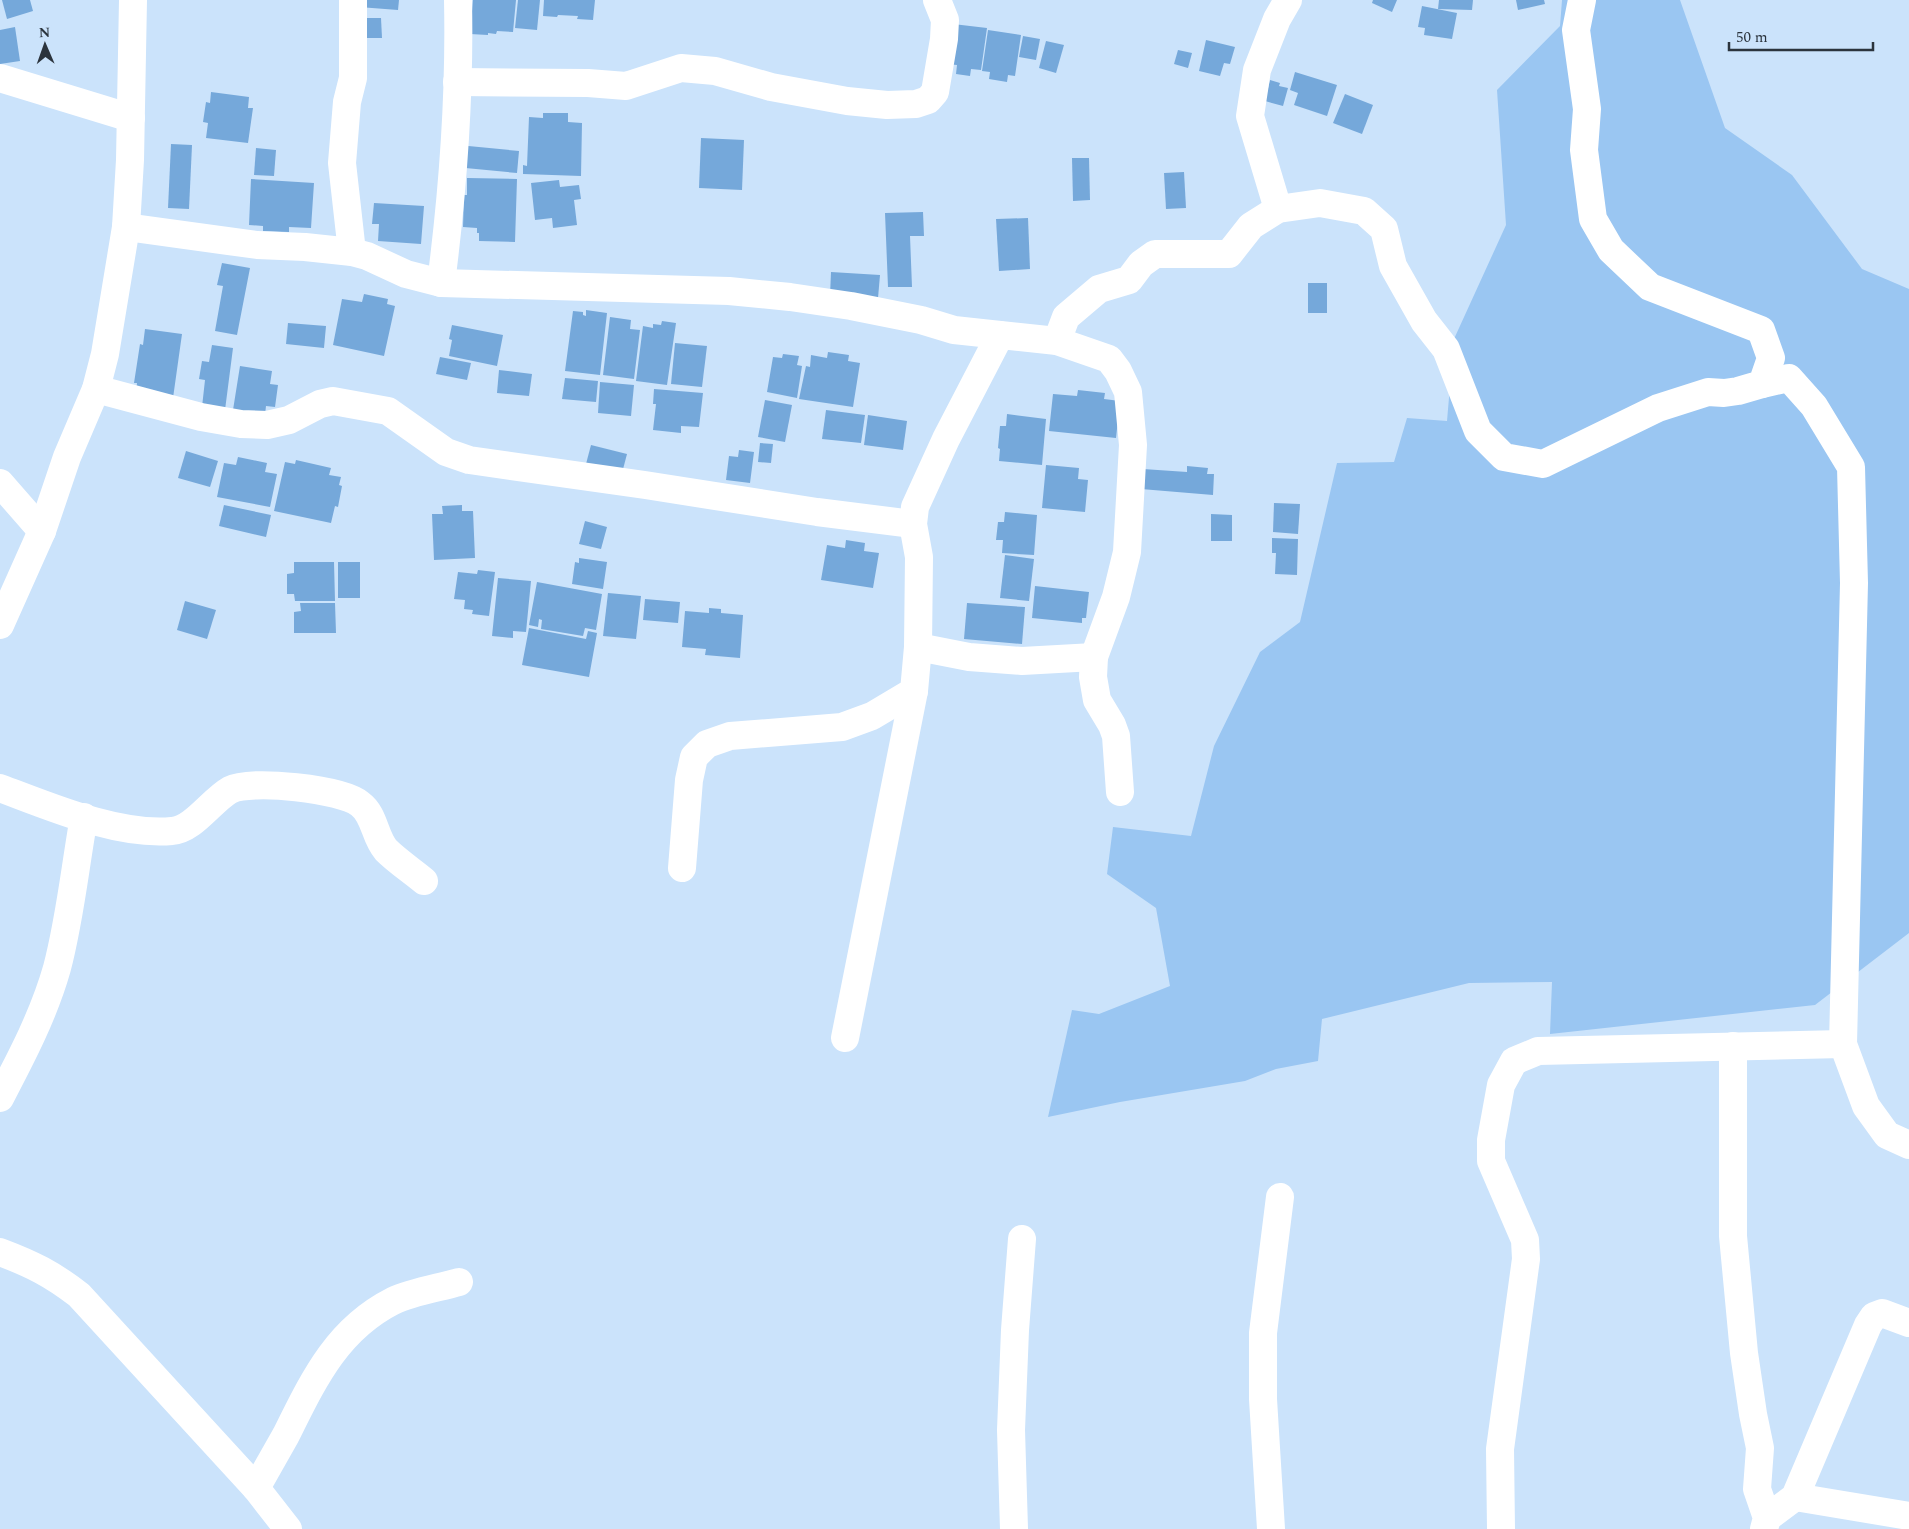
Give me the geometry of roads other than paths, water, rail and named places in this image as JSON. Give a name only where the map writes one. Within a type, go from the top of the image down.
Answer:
[{"type":"street","points":[[0,625],[42,531],[67,457],[96,389],[104,354],[126,227],[131,118],[133,0]]},
{"type":"street","points":[[352,252],[342,163],[347,102],[353,78],[353,0]]},
{"type":"street","points":[[440,283],[450,213],[457,82],[458,0]]},
{"type":"street","points":[[457,82],[588,83],[626,86],[681,68],[715,71],[771,87],[847,101],[887,105],[916,104],[928,100],[935,92],[944,39],[945,20],[937,0]]},
{"type":"street","points":[[1278,208],[1250,116],[1257,70],[1277,19],[1288,0]]},
{"type":"street","points":[[1582,0],[1576,30],[1587,109],[1584,150],[1593,219],[1611,250],[1650,287],[1761,330],[1771,358],[1762,384]]},
{"type":"street","points":[[0,78],[131,118]]},
{"type":"street","points":[[1057,341],[1066,317],[1100,289],[1129,280],[1141,264],[1155,254],[1229,254],[1251,226],[1278,208],[1320,203],[1364,211],[1384,229],[1393,266],[1424,321],[1446,349],[1478,431],[1504,457],[1543,464],[1658,408],[1708,392],[1731,392],[1789,378],[1814,406],[1851,467],[1854,583],[1843,1044],[1866,1106],[1887,1134],[1909,1145]]},
{"type":"street","points":[[126,227],[257,245],[305,247],[352,252],[367,256],[406,274],[440,283],[729,291],[851,306],[921,320],[954,330],[1057,341],[1109,359],[1118,371],[1128,392],[1133,446],[1127,552],[1116,597],[1094,657],[1093,677],[1097,700],[1112,725],[1116,736],[1120,792]]},
{"type":"street","points":[[845,1038],[914,691],[918,647],[919,557],[913,524],[915,507],[946,439],[1000,334]]},
{"type":"street","points":[[96,389],[201,416],[241,424],[267,425],[289,420],[320,404],[333,401],[388,411],[446,452],[469,460],[817,512],[913,524]]},
{"type":"street","points":[[0,483],[42,531]]},
{"type":"street","points":[[918,647],[969,657],[1022,661],[1094,657]]},
{"type":"street","points":[[682,868],[689,780],[694,757],[706,744],[730,736],[842,727],[872,716],[914,691]]},
{"type":"street","points":[[0,788],[121,828],[156,832],[175,831],[192,822],[231,790],[246,786],[321,790],[360,803],[370,816],[385,849],[424,881]]},
{"type":"street","points":[[0,1098],[32,1035],[57,968],[65,932],[84,817]]},
{"type":"street","points":[[1501,1529],[1500,1449],[1526,1259],[1525,1240],[1491,1161],[1491,1140],[1501,1085],[1514,1061],[1538,1050],[1843,1044]]},
{"type":"street","points":[[1733,1046],[1733,1236],[1744,1353],[1760,1448],[1758,1489],[1766,1524]]},
{"type":"street","points":[[1271,1529],[1263,1399],[1263,1333],[1280,1197]]},
{"type":"street","points":[[1014,1529],[1011,1430],[1014,1330],[1022,1239]]},
{"type":"street","points":[[0,1252],[56,1277],[79,1295],[256,1488],[288,1529]]},
{"type":"street","points":[[256,1488],[307,1392],[330,1354],[350,1330],[371,1313],[395,1300],[458,1282]]},
{"type":"street","points":[[1766,1524],[1795,1497],[1868,1325],[1874,1316],[1882,1313],[1909,1323]]},
{"type":"street","points":[[1795,1497],[1909,1516]]}]
